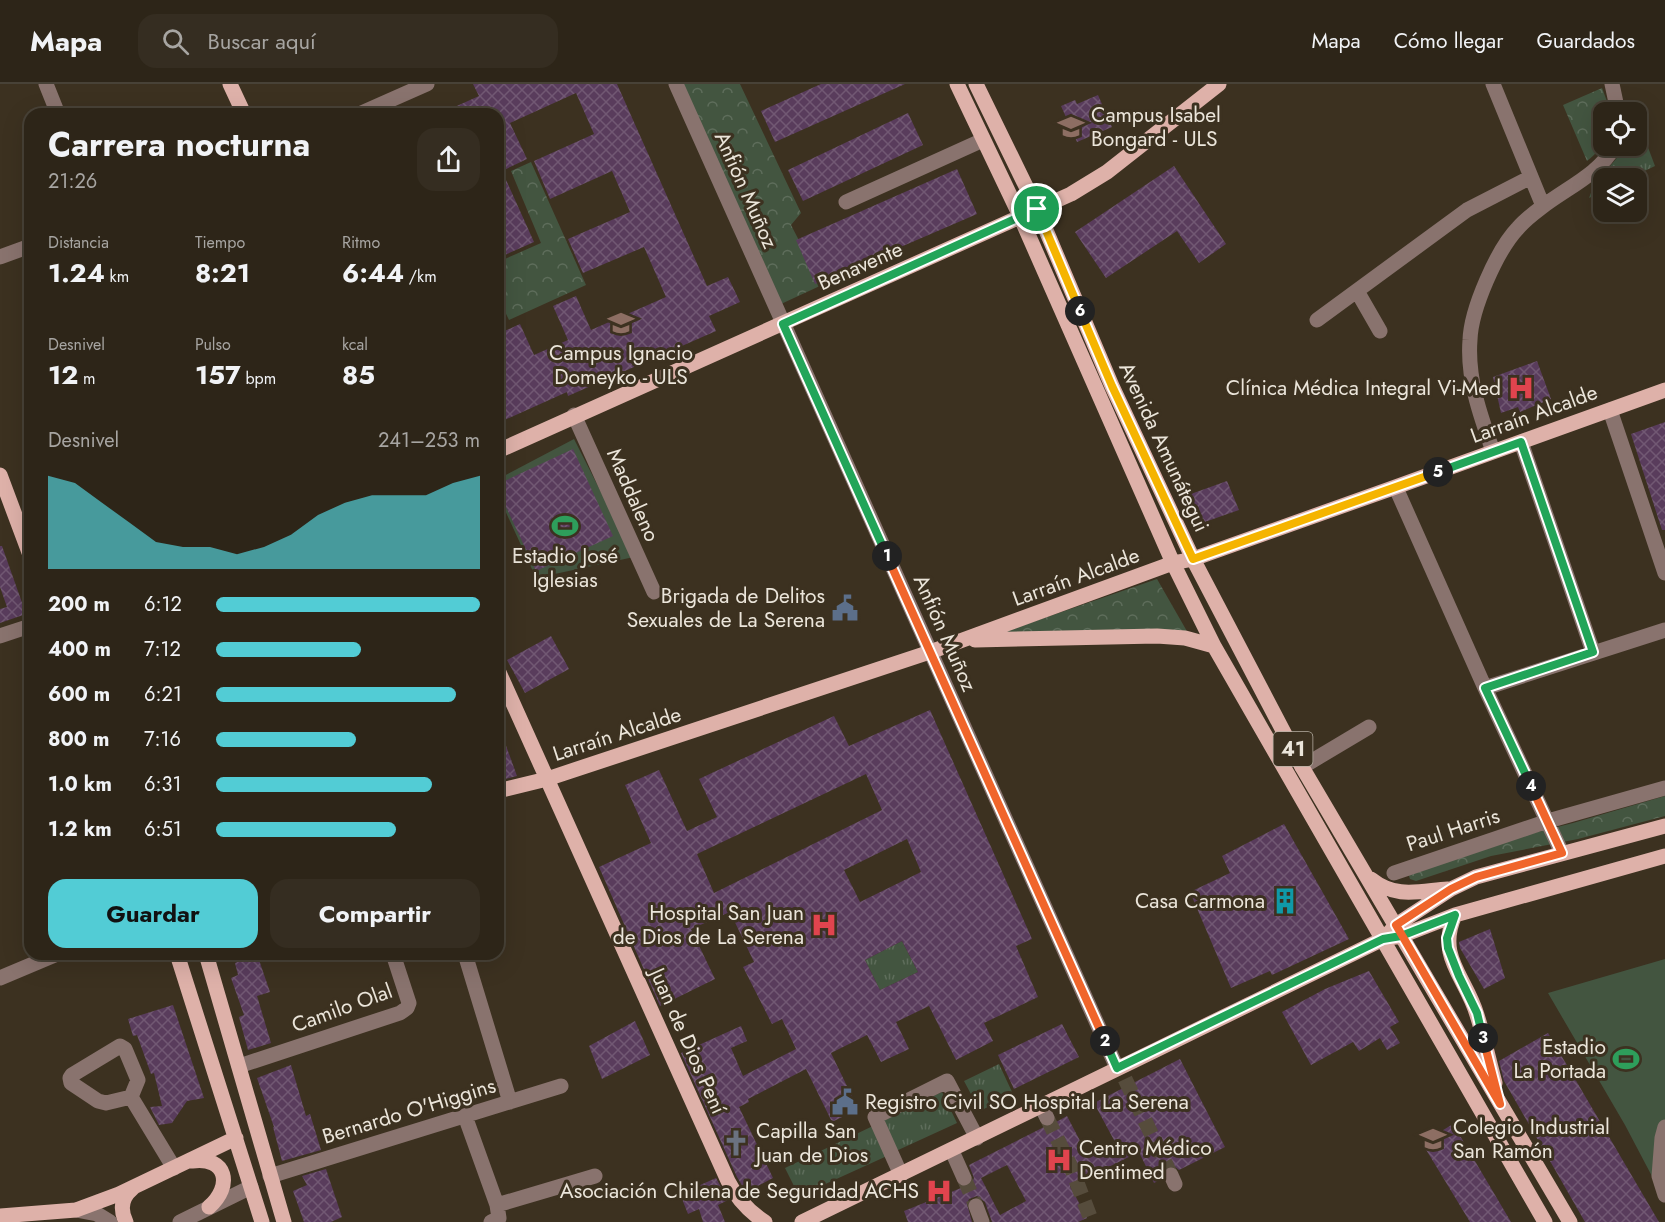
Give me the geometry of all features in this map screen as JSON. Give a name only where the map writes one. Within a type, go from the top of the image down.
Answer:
[{"type":"main road","points":[[230,84],[241,108]]},
{"type":"main road","name":"Avenida Amunátegui","points":[[957,84],[1020,216],[1173,563],[1214,646],[1545,1222]]},
{"type":"main road","name":"Avenida Amunátegui","points":[[976,84],[1037,209],[1112,386],[1193,559],[1302,767],[1570,1222]]},
{"type":"main road","name":"Benavente","points":[[504,448],[1071,194],[1107,172],[1220,84]]},
{"type":"main road","name":"Larraín Alcalde","points":[[504,790],[547,779],[930,652],[1173,563],[1193,559],[1396,488],[1665,390]]},
{"type":"main road","points":[[1,481],[24,540]]},
{"type":"main road","points":[[963,640],[1157,636],[1185,638],[1214,646]]},
{"type":"main road","name":"Juan de Dios Pení","points":[[504,683],[731,1188],[742,1204],[765,1222]]},
{"type":"main road","points":[[802,1222],[977,1138],[1044,1112],[1383,939],[1451,889],[1476,877],[1665,826]]},
{"type":"main road","points":[[1398,930],[1665,856]]},
{"type":"main road","points":[[1367,876],[1380,886],[1397,893],[1451,889]]},
{"type":"main road","points":[[1455,915],[1447,938],[1448,948],[1477,1013],[1500,1104]]},
{"type":"main road","points":[[179,960],[262,1222]]},
{"type":"main road","points":[[208,960],[284,1222]]},
{"type":"main road","points":[[236,1138],[265,1158]]},
{"type":"main road","points":[[0,1216],[76,1210],[137,1185],[236,1138]]},
{"type":"main road","points":[[251,1186],[265,1158]]},
{"type":"main road","points":[[181,1165],[200,1160],[211,1162],[219,1168],[224,1179],[224,1190],[219,1199],[209,1207]]},
{"type":"main road","points":[[126,1222],[122,1214],[122,1203],[127,1193],[137,1185]]},
{"type":"street","points":[[46,84],[56,108]]},
{"type":"street","points":[[376,108],[427,84]]},
{"type":"street","name":"Anfión Muñoz","points":[[676,84],[930,652],[1121,1071]]},
{"type":"street","points":[[1492,84],[1543,206]]},
{"type":"street","points":[[1612,84],[1616,102]]},
{"type":"street","points":[[846,202],[983,140]]},
{"type":"street","points":[[1493,451],[1477,406],[1471,370],[1470,339],[1474,316],[1488,277],[1504,247],[1518,228],[1543,206],[1587,177],[1608,156]]},
{"type":"street","points":[[1317,320],[1467,210],[1531,177]]},
{"type":"street","points":[[0,257],[24,248]]},
{"type":"street","points":[[1358,291],[1380,331]]},
{"type":"street","points":[[1610,410],[1665,573]]},
{"type":"street","name":"Maddaleno","points":[[574,416],[654,592]]},
{"type":"street","points":[[1521,442],[1593,652]]},
{"type":"street","points":[[1396,488],[1562,853]]},
{"type":"street","points":[[0,636],[24,628]]},
{"type":"street","points":[[1485,688],[1665,630]]},
{"type":"street","points":[[1302,767],[1369,728]]},
{"type":"street","name":"Paul Harris","points":[[1394,873],[1548,821],[1665,788]]},
{"type":"street","points":[[0,978],[43,960]]},
{"type":"street","name":"Camilo Olal","points":[[239,1066],[407,1008],[409,1003],[395,960]]},
{"type":"street","points":[[467,960],[510,1102]]},
{"type":"street","points":[[120,1046],[123,1047],[138,1080],[131,1097],[106,1103],[98,1101],[71,1083],[70,1078],[120,1046]]},
{"type":"street","points":[[901,1175],[875,1117],[947,1081],[977,1138]]},
{"type":"street","name":"Bernardo O'Higgins","points":[[270,1176],[561,1086]]},
{"type":"street","points":[[131,1097],[181,1165]]},
{"type":"street","points":[[465,1116],[497,1204],[500,1218],[492,1222]]},
{"type":"street","points":[[1665,1127],[1659,1176],[1665,1195]]},
{"type":"street","points":[[952,1150],[964,1178]]},
{"type":"street","points":[[497,1204],[596,1176]]},
{"type":"street","points":[[180,1222],[251,1186]]},
{"type":"street","points":[[976,1206],[982,1222]]},
{"type":"street","points":[[76,1210],[98,1214],[110,1222]]},
{"type":"green space","points":[[681,84],[740,84],[801,213],[791,225],[822,285],[781,304]]},
{"type":"green space","points":[[1602,88],[1607,102],[1593,102],[1593,156],[1587,161],[1563,105]]},
{"type":"green space","points":[[1647,145],[1655,166],[1647,170],[1647,168],[1608,168],[1618,156],[1647,156]]},
{"type":"green space","points":[[531,162],[586,285],[509,320],[504,310],[504,259],[541,243],[511,171]]},
{"type":"green space","name":"Estadio José Iglesias","points":[[574,439],[634,557],[536,578],[504,508],[504,476]]},
{"type":"green space","points":[[1157,579],[1196,647],[1114,636],[992,636]]},
{"type":"green space","points":[[1665,796],[1665,816],[1578,839],[1491,856],[1416,881],[1410,879],[1408,873],[1417,863],[1573,823]]},
{"type":"green space","points":[[902,941],[918,972],[880,990],[865,960]]},
{"type":"green space","name":"Estadio La Portada","points":[[1665,959],[1665,1201],[1625,1125],[1548,993]]},
{"type":"green space","points":[[999,1064],[1013,1094],[980,1111],[964,1081]]},
{"type":"green space","points":[[942,1092],[957,1123],[896,1151],[882,1121]]},
{"type":"green space","points":[[875,1125],[887,1156],[799,1196],[785,1168]]},
{"type":"building","points":[[473,84],[617,84],[707,286],[728,277],[740,302],[709,316],[716,331],[568,396],[567,392],[504,420],[504,331],[520,324],[534,355],[568,340],[553,306],[576,296],[591,330],[666,297],[644,247],[583,273],[568,239],[630,212],[612,171],[550,199],[534,161],[594,134],[576,93],[510,123],[527,159],[504,170],[504,108],[452,108],[479,96]]},
{"type":"building","points":[[821,84],[905,84],[775,142],[761,111]]},
{"type":"building","points":[[1098,95],[1112,127],[1077,142],[1061,106],[1075,100],[1077,104]]},
{"type":"building","points":[[908,113],[923,145],[803,201],[788,170]]},
{"type":"building","points":[[1174,166],[1226,244],[1199,263],[1177,231],[1106,278],[1075,232]]},
{"type":"building","points":[[957,169],[977,214],[815,284],[796,240]]},
{"type":"building","points":[[504,175],[534,242],[504,255]]},
{"type":"building","name":"Clínica Médica Integral Vi-Med","points":[[1537,361],[1551,399],[1520,412],[1518,407],[1501,413],[1493,377]]},
{"type":"building","points":[[1665,422],[1665,530],[1662,530],[1631,434]]},
{"type":"building","name":"Estadio José Iglesias","points":[[573,449],[613,536],[536,571],[504,503],[504,481]]},
{"type":"building","points":[[1227,481],[1239,510],[1199,524],[1188,495]]},
{"type":"building","points":[[0,546],[2,546],[24,608],[24,615],[0,623],[0,609],[7,607],[0,587]]},
{"type":"building","points":[[551,636],[569,669],[525,693],[507,660]]},
{"type":"building","points":[[930,710],[1032,939],[1016,946],[1038,997],[984,1023],[993,1041],[956,1060],[929,1006],[896,1022],[909,1049],[881,1062],[867,1035],[831,1053],[858,1109],[832,1122],[806,1069],[748,1099],[749,1102],[739,1107],[773,1178],[746,1192],[681,1053],[741,1026],[747,1041],[731,1048],[743,1076],[796,1049],[782,1019],[772,1024],[743,967],[754,962],[730,912],[691,929],[715,979],[660,1006],[599,867],[651,843],[625,785],[659,770],[687,831],[717,817],[699,779],[834,716],[849,746]],"holes":[[[866,774],[882,810],[714,893],[697,854]],[[907,839],[921,872],[860,902],[844,870]],[[902,941],[918,972],[880,990],[865,960]]]},
{"type":"building","points":[[504,740],[517,776],[504,779]]},
{"type":"building","name":"Casa Carmona","points":[[1284,824],[1349,939],[1272,975],[1270,971],[1231,988],[1190,892],[1230,873],[1222,856]]},
{"type":"building","points":[[1490,929],[1505,978],[1484,989],[1460,948],[1459,942]]},
{"type":"building","points":[[242,960],[259,960],[270,992],[257,996],[271,1043],[248,1050],[239,1017],[244,1015],[231,978],[238,975],[235,963]]},
{"type":"building","points":[[1369,971],[1399,1022],[1390,1027],[1400,1043],[1387,1050],[1380,1038],[1359,1051],[1353,1042],[1311,1065],[1282,1012],[1325,989]]},
{"type":"building","points":[[173,1005],[204,1098],[187,1101],[172,1123],[159,1125],[150,1107],[162,1106],[154,1073],[151,1074],[137,1035],[133,1036],[128,1019]]},
{"type":"building","points":[[635,1021],[650,1055],[602,1079],[589,1046]]},
{"type":"building","points":[[1062,1024],[1079,1057],[1014,1089],[998,1055]]},
{"type":"building","points":[[1548,1033],[1659,1222],[1585,1222],[1504,1081],[1499,1061]]},
{"type":"building","points":[[1180,1059],[1225,1147],[1179,1170],[1173,1165],[1167,1166],[1161,1173],[1162,1179],[1154,1183],[1139,1152],[1070,1186],[1087,1218],[1078,1222],[992,1222],[985,1202],[977,1196],[969,1199],[967,1204],[972,1222],[908,1222],[904,1211],[971,1184],[974,1178],[969,1165],[1044,1127],[1051,1127],[1067,1116],[1088,1156],[1115,1142],[1094,1103]],"holes":[[[1007,1165],[1026,1201],[1000,1215],[981,1178]]]},
{"type":"building","points":[[291,1065],[306,1116],[310,1114],[321,1150],[282,1161],[274,1127],[257,1078]]},
{"type":"building","points":[[1453,1124],[1511,1222],[1470,1222],[1422,1143]]},
{"type":"building","points":[[326,1169],[342,1217],[331,1222],[304,1222],[293,1191],[307,1185],[302,1176]]},
{"type":"building","points":[[716,1178],[728,1200],[718,1205],[725,1222],[703,1222],[699,1209],[688,1214],[680,1194]]},
{"type":"tunnel","points":[[1125,1079],[1171,1175]]},
{"type":"tunnel","points":[[1047,1118],[1071,1167],[1092,1222]]},
{"type":"tunnel","points":[[964,1178],[976,1206]]},
{"type":"place","name":"Campus Isabel Bongard - ULS","points":[[1071,127]]},
{"type":"place","name":"Campus Ignacio Domeyko - ULS","points":[[621,323]]},
{"type":"place","name":"Clínica Médica Integral Vi-Med","points":[[1521,388]]},
{"type":"place","name":"Estadio José Iglesias","points":[[565,526]]},
{"type":"place","name":"Brigada de Delitos Sexuales de La Serena","points":[[845,608]]},
{"type":"place","name":"Casa Carmona","points":[[1285,901]]},
{"type":"place","name":"Hospital San Juan de Dios de La Serena","points":[[824,925]]},
{"type":"place","name":"Estadio La Portada","points":[[1626,1059]]},
{"type":"place","name":"Registro Civil SO Hospital La Serena","points":[[845,1102]]},
{"type":"place","name":"Colegio Industrial San Ramón","points":[[1433,1139]]},
{"type":"place","name":"Capilla San Juan de Dios","points":[[736,1143]]},
{"type":"place","name":"Centro Médico Dentimed","points":[[1059,1160]]},
{"type":"place","name":"Asociación Chilena de Seguridad ACHS","points":[[939,1191]]},
{"type":"route","points":[[1037,209],[783,324],[1117,1068],[1383,939],[1401,936],[1455,915],[1449,927],[1448,948],[1477,1013],[1500,1104],[1401,936],[1396,925],[1451,889],[1476,877],[1562,853],[1485,688],[1593,652],[1521,442],[1193,559],[1112,386],[1037,209]]}]
